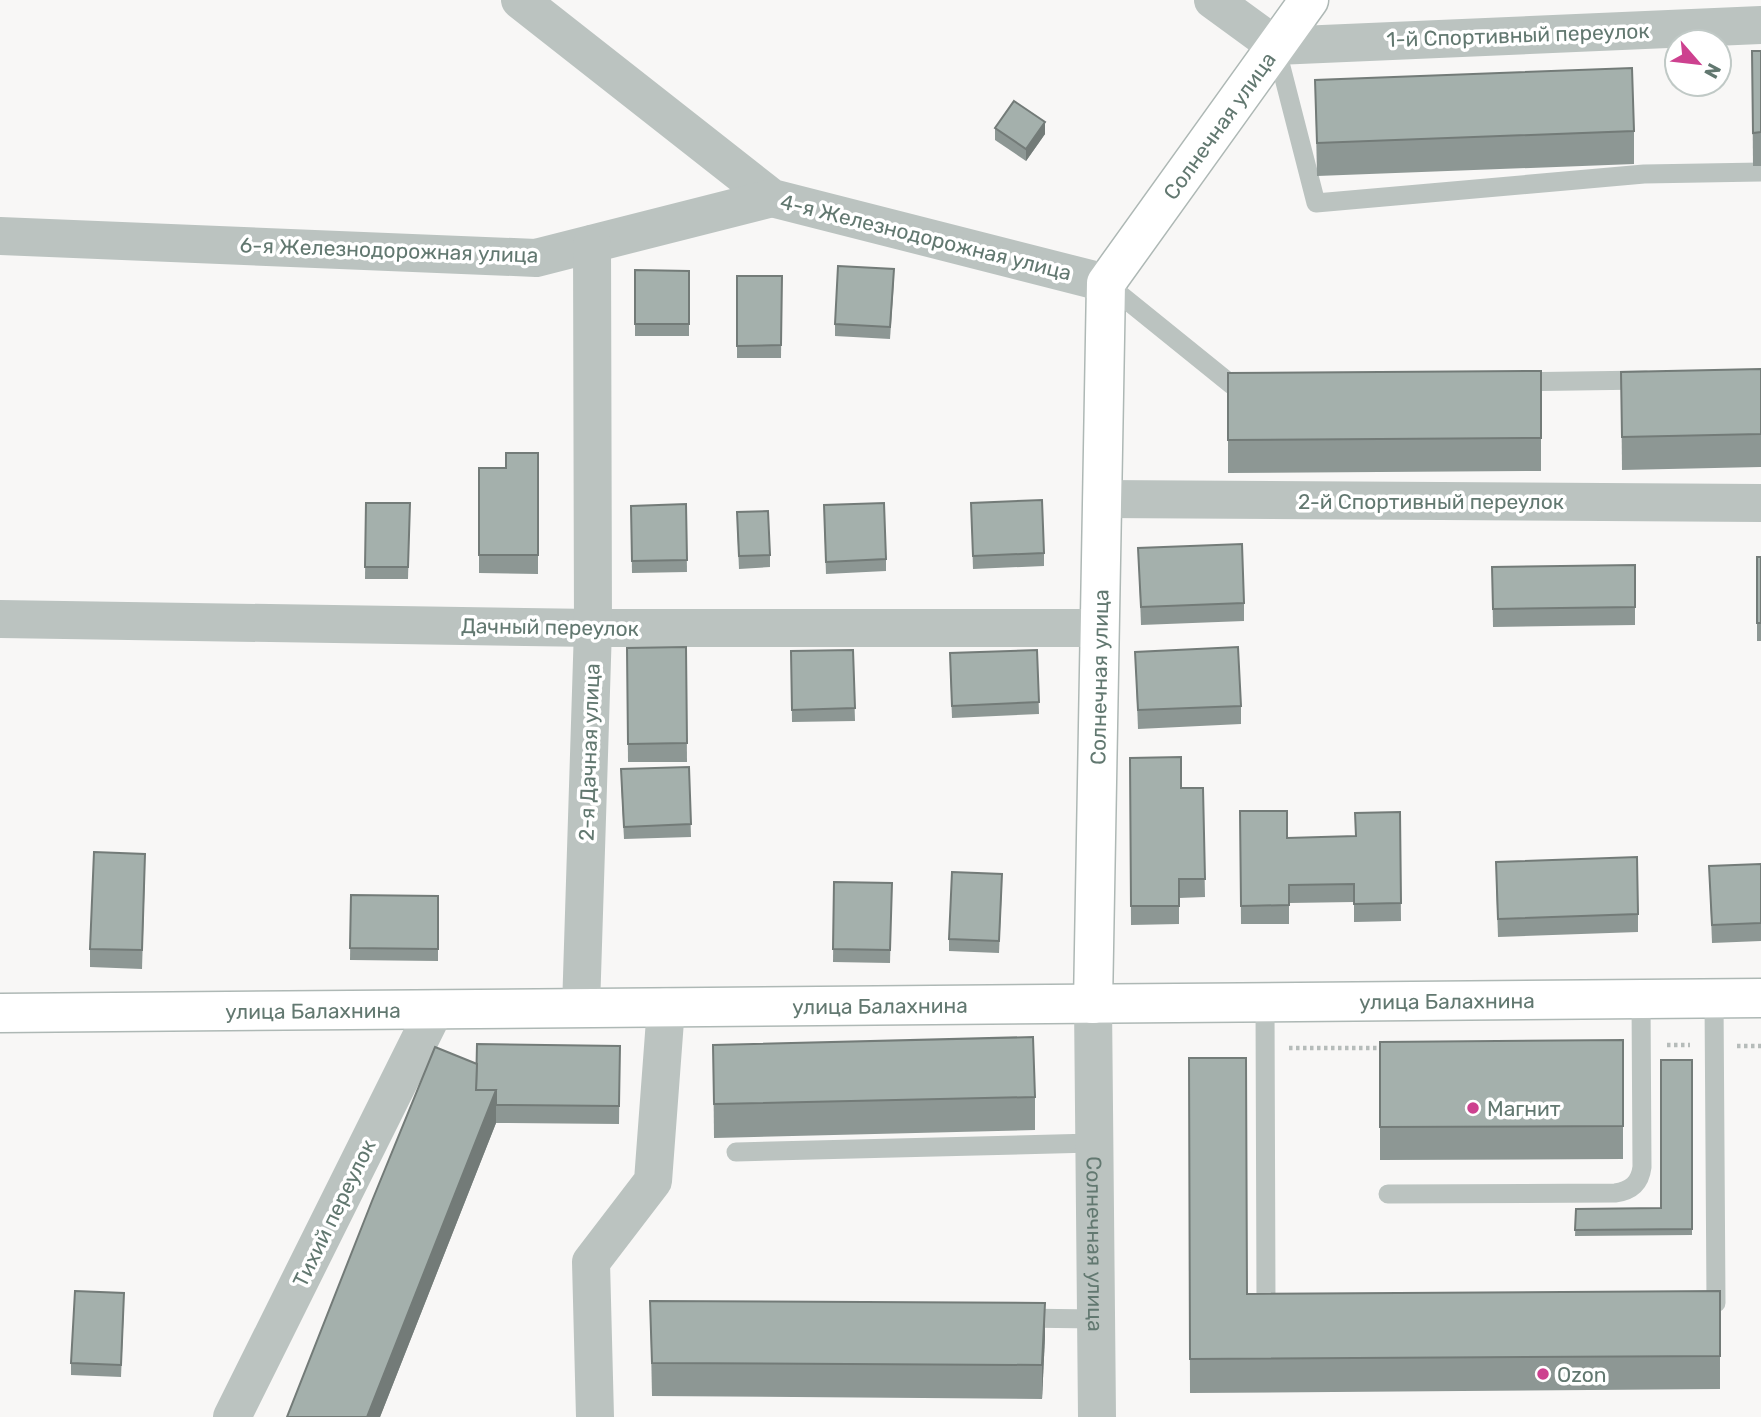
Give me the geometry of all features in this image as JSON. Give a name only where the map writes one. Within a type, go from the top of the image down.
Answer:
[{"type":"street","name":"4-я Железнодорожная улица","points":[[520,0],[772,198],[1106,283]]},
{"type":"street","points":[[1213,0],[1276,46]]},
{"type":"street","name":"Солнечная улица","points":[[1097,1417],[1093,1004],[1106,283],[1309,0]]},
{"type":"street","name":"1-й Спортивный переулок","points":[[1276,46],[1761,25]]},
{"type":"street","name":"6-я Железнодорожная улица","points":[[0,236],[536,258],[772,198]]},
{"type":"street","name":"2-я Дачная улица","points":[[581,1008],[593,628],[592,243]]},
{"type":"street","name":"2-й Спортивный переулок","points":[[1102,499],[1761,503]]},
{"type":"street","name":"Дачный переулок","points":[[0,619],[593,628],[1100,628]]},
{"type":"street","name":"улица Балахнина","points":[[0,1013],[1761,998]]},
{"type":"street","points":[[595,1417],[591,1262],[653,1181],[666,1007]]},
{"type":"street","name":"Тихий переулок","points":[[232,1417],[435,1009]]},
{"type":"lane","points":[[1276,46],[1316,203],[1644,174],[1761,172]]},
{"type":"lane","points":[[1106,283],[1232,386],[1274,385]]},
{"type":"lane","points":[[1497,382],[1664,380]]},
{"type":"lane","points":[[1688,1303],[1716,1303],[1714,998]]},
{"type":"lane","points":[[1388,1194],[1615,1193],[1632,1188],[1641,1175],[1642,1167],[1641,999]]},
{"type":"lane","points":[[1265,1002],[1266,1306],[1293,1306]]},
{"type":"lane","points":[[736,1152],[1093,1143]]},
{"type":"lane","points":[[999,1318],[1096,1319]]},
{"type":"path","points":[[1641,1046],[1761,1046]]},
{"type":"path","points":[[1265,1049],[1391,1048]]},
{"type":"building","points":[[1752,51],[1761,51],[1761,132],[1753,133]]},
{"type":"building","points":[[1632,68],[1634,131],[1317,143],[1315,80]]},
{"type":"building","points":[[1014,101],[1045,122],[1026,149],[995,128]]},
{"type":"building","points":[[838,266],[894,269],[890,327],[835,324]]},
{"type":"building","points":[[635,270],[689,271],[689,324],[635,324]]},
{"type":"building","points":[[737,276],[782,276],[781,345],[737,346]]},
{"type":"building","points":[[1761,369],[1761,434],[1622,437],[1621,372]]},
{"type":"building","points":[[1541,371],[1541,438],[1228,440],[1228,373]]},
{"type":"building","points":[[506,453],[538,453],[538,555],[479,555],[479,468],[506,468]]},
{"type":"building","points":[[1042,500],[1044,553],[973,556],[971,503]]},
{"type":"building","points":[[366,503],[410,503],[408,567],[365,567]]},
{"type":"building","points":[[884,503],[886,559],[826,562],[824,505]]},
{"type":"building","points":[[686,504],[687,560],[632,561],[631,506]]},
{"type":"building","points":[[768,511],[770,555],[739,556],[737,512]]},
{"type":"building","points":[[1242,544],[1244,603],[1141,607],[1138,548]]},
{"type":"building","points":[[1757,557],[1761,557],[1761,623],[1757,623]]},
{"type":"building","points":[[1635,565],[1635,607],[1493,609],[1492,567]]},
{"type":"building","points":[[686,647],[687,743],[628,744],[627,648]]},
{"type":"building","points":[[1238,647],[1241,706],[1138,710],[1135,652]]},
{"type":"building","points":[[853,650],[855,708],[792,710],[791,651]]},
{"type":"building","points":[[1037,650],[1039,702],[952,706],[950,653]]},
{"type":"building","points":[[1181,757],[1181,788],[1203,788],[1205,879],[1179,879],[1179,906],[1131,906],[1130,758]]},
{"type":"building","points":[[689,767],[691,824],[624,827],[621,769]]},
{"type":"building","points":[[1240,811],[1287,811],[1287,838],[1356,836],[1355,813],[1400,812],[1401,903],[1354,904],[1354,884],[1289,885],[1289,905],[1241,906]]},
{"type":"building","points":[[94,852],[145,854],[142,950],[90,949]]},
{"type":"building","points":[[1637,857],[1638,914],[1498,919],[1496,862]]},
{"type":"building","points":[[1761,864],[1761,923],[1712,925],[1709,866]]},
{"type":"building","points":[[952,872],[1002,874],[999,941],[949,939]]},
{"type":"building","points":[[834,882],[892,883],[890,950],[833,949]]},
{"type":"building","points":[[351,895],[438,896],[438,949],[350,948]]},
{"type":"building","points":[[1033,1037],[1035,1097],[714,1104],[713,1045]]},
{"type":"building","points":[[1623,1040],[1623,1126],[1380,1127],[1380,1042]]},
{"type":"building","points":[[477,1044],[620,1046],[619,1106],[496,1105],[496,1090],[476,1090]]},
{"type":"building","points":[[435,1047],[477,1064],[476,1090],[496,1090],[367,1417],[287,1417],[372,1201]]},
{"type":"building","points":[[1189,1058],[1246,1058],[1247,1294],[1720,1291],[1720,1356],[1190,1359]]},
{"type":"building","points":[[1661,1060],[1692,1060],[1692,1229],[1575,1230],[1576,1209],[1661,1208]]},
{"type":"building","points":[[75,1291],[124,1293],[121,1365],[71,1363]]},
{"type":"building","points":[[650,1301],[1045,1303],[1042,1365],[652,1363]]},
{"type":"place","name":"Магнит","points":[[1473,1108]]},
{"type":"place","name":"Ozon","points":[[1543,1374]]}]
